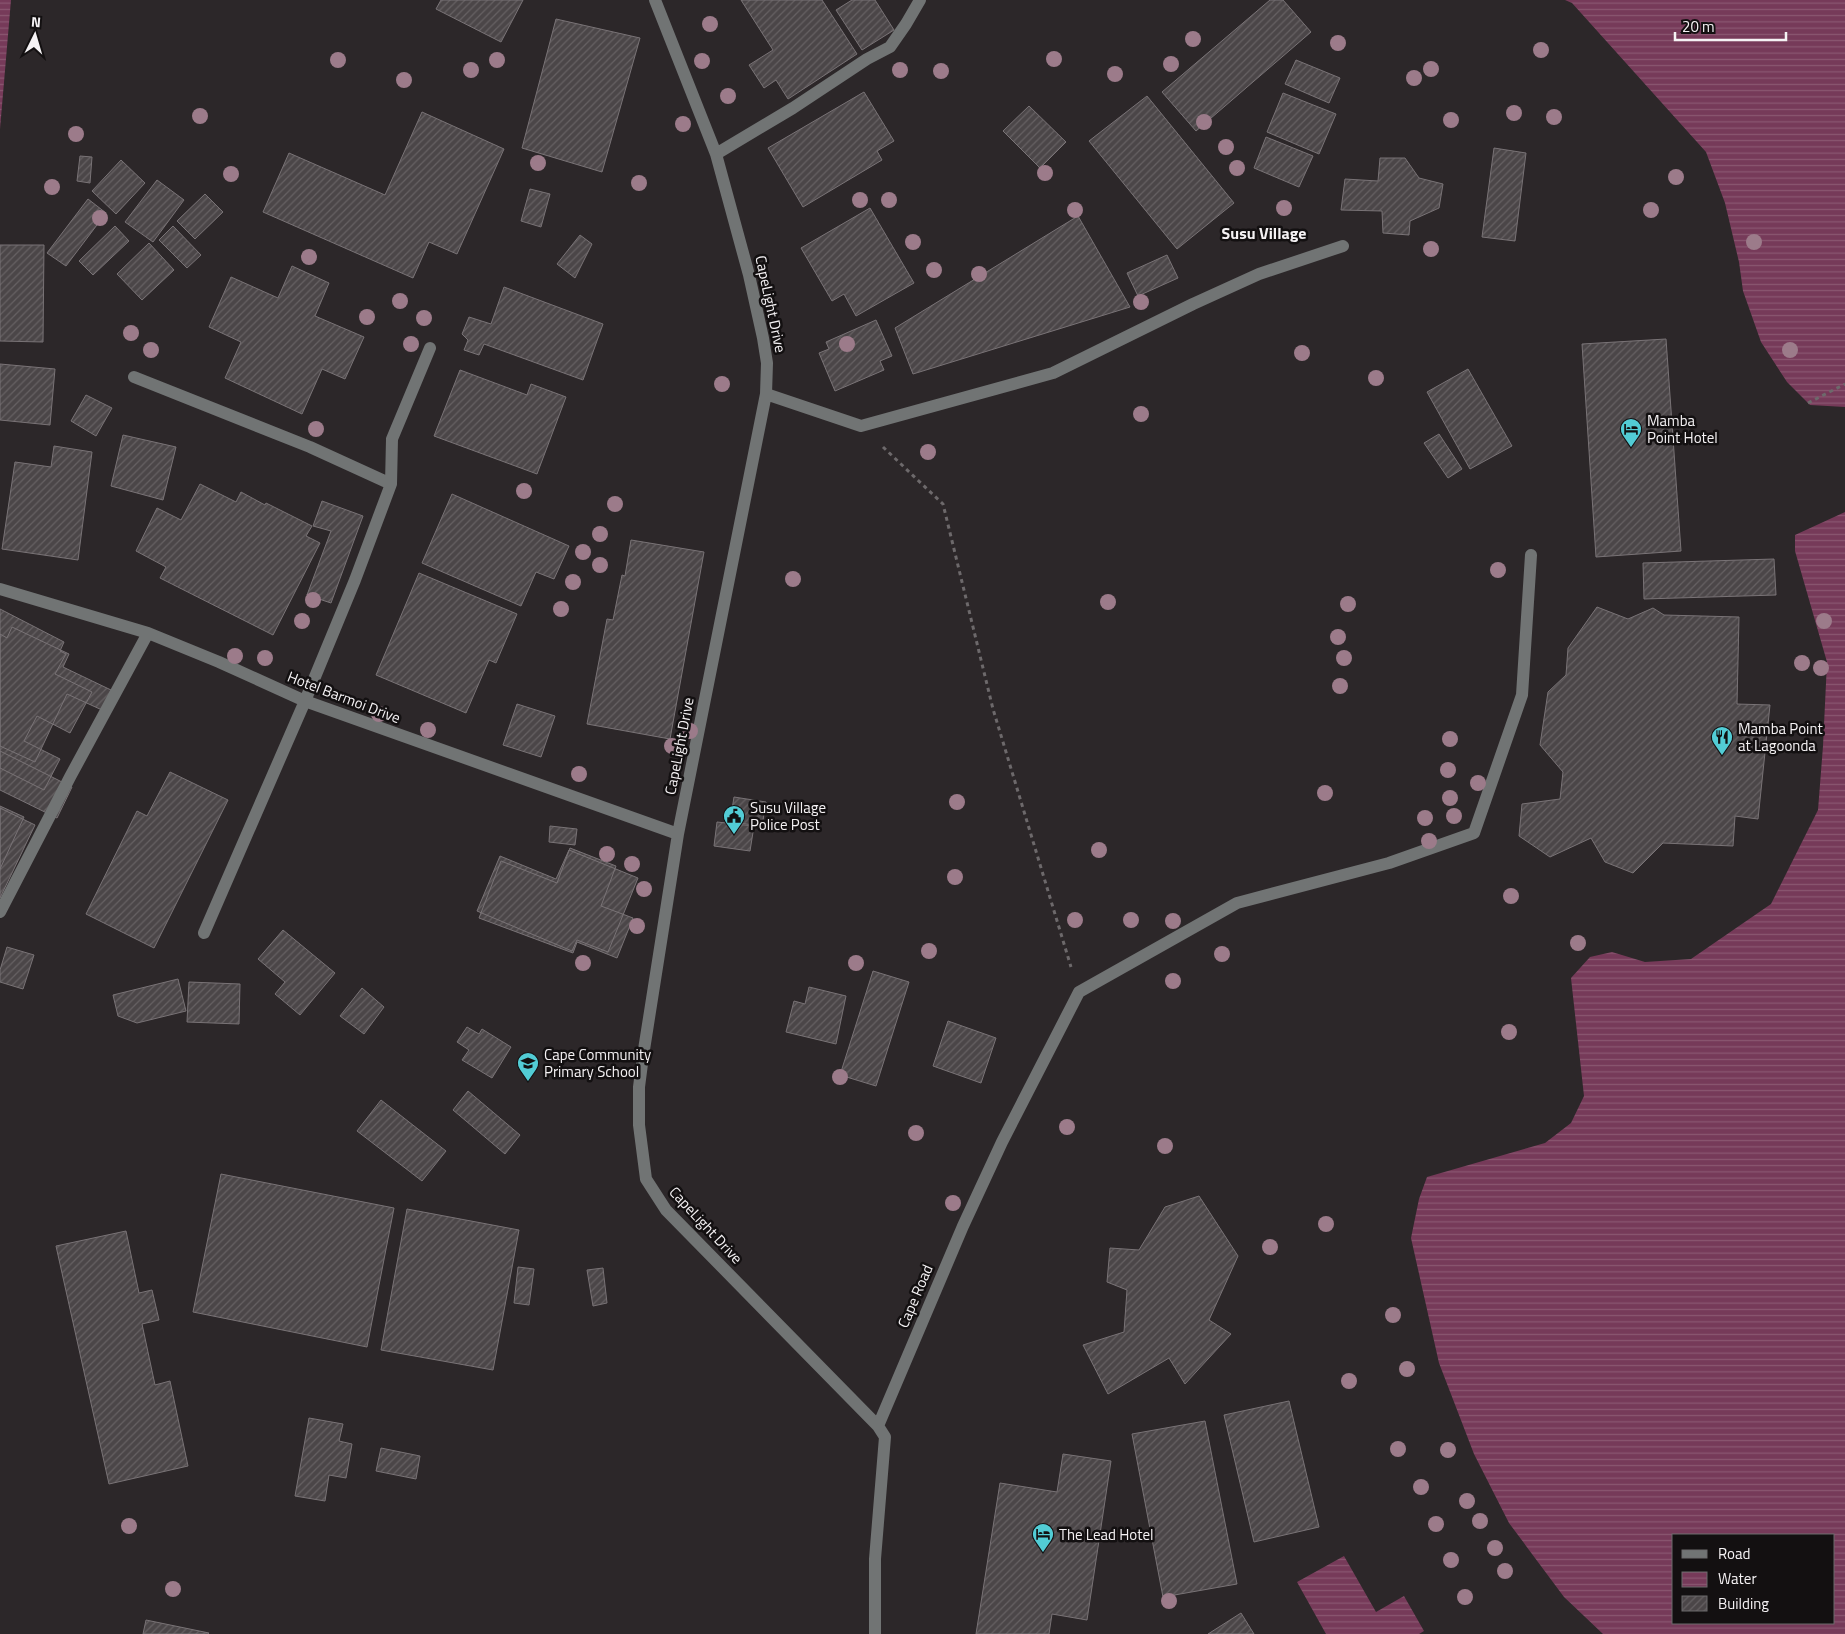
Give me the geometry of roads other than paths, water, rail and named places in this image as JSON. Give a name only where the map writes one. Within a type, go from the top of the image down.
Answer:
[{"type":"street","name":"CapeLight Drive","points":[[655,0],[716,154],[749,275],[767,363],[766,394],[678,834],[639,1087],[640,1125],[646,1179],[666,1210],[878,1426]]},
{"type":"street","points":[[716,154],[793,108],[867,59],[890,47],[920,0]]},
{"type":"street","points":[[766,394],[861,426],[1053,373],[1193,304],[1259,274],[1343,246]]},
{"type":"street","points":[[204,933],[305,701],[355,580],[391,484],[392,439],[430,348]]},
{"type":"street","points":[[134,377],[310,447],[391,484]]},
{"type":"street","name":"Cape Road","points":[[878,1426],[967,1217],[1002,1142],[1079,992],[1238,902],[1390,863],[1474,833],[1522,695],[1531,555]]},
{"type":"street","name":"Hotel Barmoi Drive","points":[[0,590],[148,633],[219,662],[305,701],[678,834]]},
{"type":"street","points":[[0,912],[148,633]]},
{"type":"street","points":[[875,1634],[876,1559],[885,1443],[885,1437],[878,1426]]},
{"type":"water","points":[[0,0],[11,0],[0,129]]},
{"type":"water","points":[[1565,0],[1845,0],[1845,407],[1810,405],[1787,382],[1761,342],[1743,291],[1739,262],[1725,203],[1706,152],[1572,3]]},
{"type":"water","points":[[1845,512],[1845,1634],[1603,1634],[1564,1597],[1509,1523],[1474,1454],[1439,1363],[1411,1238],[1419,1199],[1427,1177],[1545,1143],[1571,1123],[1584,1096],[1571,978],[1590,957],[1612,952],[1645,962],[1691,959],[1771,904],[1818,810],[1823,746],[1827,662],[1795,551],[1795,535]]},
{"type":"water","points":[[1344,1556],[1376,1612],[1404,1596],[1424,1631],[1419,1634],[1326,1634],[1297,1582]]},
{"type":"place","name":"Mamba Point Hotel","points":[[1631,448]]},
{"type":"place","name":"Mamba Point at Lagoonda","points":[[1722,756]]},
{"type":"place","name":"Susu Village Police Post","points":[[734,835]]},
{"type":"place","name":"Cape Community Primary School","points":[[528,1082]]},
{"type":"place","name":"The Lead Hotel","points":[[1043,1553]]},
{"type":"district","name":"Susu Village","points":[[1264,233]]}]
